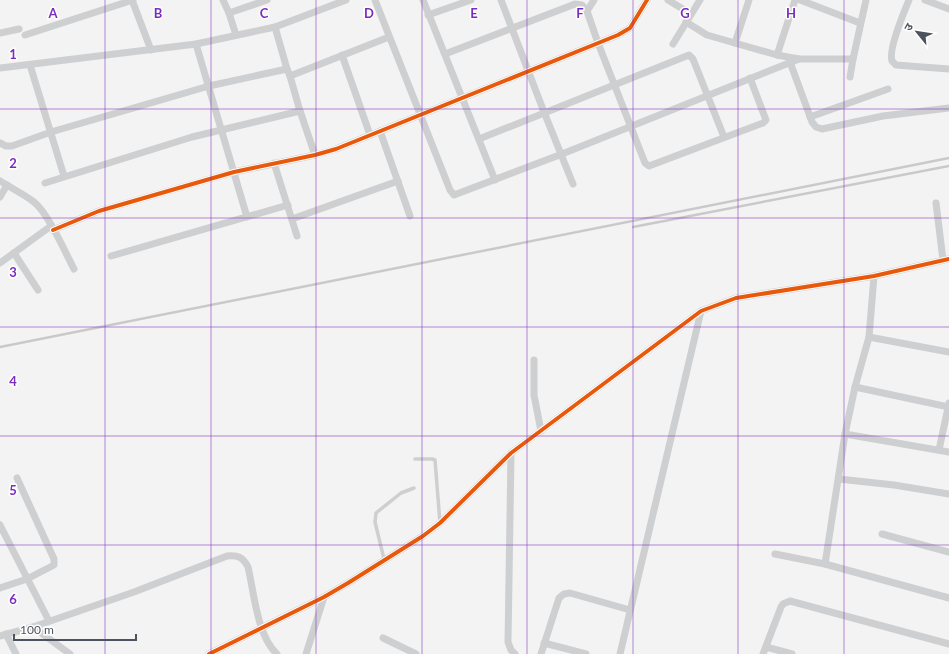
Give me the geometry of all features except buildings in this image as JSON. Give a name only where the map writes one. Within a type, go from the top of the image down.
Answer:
[{"type":"street","points":[[25,35],[132,0],[151,50]]},
{"type":"street","points":[[223,0],[236,35]]},
{"type":"street","points":[[229,14],[267,0]]},
{"type":"street","points":[[0,68],[196,44],[275,26],[337,2],[346,0]]},
{"type":"street","points":[[375,0],[388,37],[450,190],[454,195],[562,154],[799,59]]},
{"type":"street","points":[[422,0],[495,180]]},
{"type":"street","points":[[428,15],[471,0]]},
{"type":"street","points":[[501,0],[544,112],[574,184]]},
{"type":"street","points":[[587,11],[594,0]]},
{"type":"street","points":[[0,263],[52,228],[99,211],[234,172],[315,155],[336,148],[618,35],[630,28],[647,0]]},
{"type":"street","points":[[668,0],[691,14]]},
{"type":"street","points":[[674,44],[700,0]]},
{"type":"street","points":[[735,42],[749,0]]},
{"type":"street","points":[[777,55],[795,0]]},
{"type":"street","points":[[800,0],[818,3],[860,23]]},
{"type":"street","points":[[850,77],[866,0]]},
{"type":"street","points":[[909,0],[902,16],[891,54],[892,61],[896,64],[949,69]]},
{"type":"street","points":[[927,0],[949,9]]},
{"type":"street","points":[[444,54],[575,4],[582,5],[587,11],[645,163],[649,166],[765,122],[765,118],[750,78]]},
{"type":"street","points":[[686,22],[707,35],[777,55],[799,59],[853,59]]},
{"type":"street","points":[[275,26],[300,111],[315,155]]},
{"type":"street","points":[[0,33],[19,29]]},
{"type":"street","points":[[0,143],[6,146],[12,146],[51,132],[209,86],[288,72],[342,55],[388,37]]},
{"type":"street","points":[[196,44],[247,217]]},
{"type":"street","points":[[342,55],[370,135]]},
{"type":"street","points":[[479,139],[689,55],[693,59],[724,138]]},
{"type":"street","points":[[790,62],[810,117],[816,127],[822,129],[883,116],[949,108]]},
{"type":"street","points":[[30,65],[64,176]]},
{"type":"street","points":[[810,117],[888,89]]},
{"type":"street","points":[[45,183],[192,137],[300,111]]},
{"type":"street","points":[[380,131],[410,216]]},
{"type":"street","points":[[274,163],[297,236]]},
{"type":"street","points":[[0,180],[35,202],[52,228],[74,269]]},
{"type":"street","points":[[292,219],[398,182]]},
{"type":"street","points":[[0,197],[7,185]]},
{"type":"street","points":[[209,654],[324,597],[423,536],[440,523],[511,453],[701,311],[736,298],[874,276],[946,259],[936,203]]},
{"type":"street","points":[[111,256],[288,205]]},
{"type":"street","points":[[14,253],[38,290]]},
{"type":"street","points":[[824,564],[845,434],[855,387],[869,337],[874,276]]},
{"type":"street","points":[[620,654],[701,311]]},
{"type":"street","points":[[869,337],[949,352]]},
{"type":"street","points":[[534,360],[534,395],[540,431]]},
{"type":"street","points":[[855,387],[949,405],[939,450]]},
{"type":"street","points":[[845,434],[949,452]]},
{"type":"street","points":[[511,453],[508,642],[511,650],[515,654]]},
{"type":"street","points":[[0,588],[28,579],[54,565],[17,478]]},
{"type":"street","points":[[838,479],[894,485],[949,494]]},
{"type":"street","points":[[0,525],[49,621]]},
{"type":"street","points":[[882,534],[949,552]]},
{"type":"street","points":[[775,554],[824,564],[949,598]]},
{"type":"street","points":[[16,654],[3,635],[33,627],[134,592],[233,555],[239,556],[248,566],[261,628],[274,653]]},
{"type":"street","points":[[540,654],[559,598],[564,594],[570,593],[630,610]]},
{"type":"street","points":[[306,654],[324,597]]},
{"type":"street","points":[[792,654],[764,650],[781,607],[783,604],[790,601],[949,644]]},
{"type":"street","points":[[33,627],[70,654]]},
{"type":"street","points":[[383,638],[416,654]]},
{"type":"street","points":[[544,643],[586,654]]},
{"type":"lane","points":[[415,459],[435,460],[440,523]]},
{"type":"lane","points":[[385,560],[375,522],[376,514],[401,494],[414,488]]},
{"type":"railway","points":[[0,347],[949,158]]},
{"type":"railway","points":[[633,227],[949,166]]},
{"type":"cycle path","points":[[53,230],[99,211],[234,172],[315,155],[336,149],[618,35],[630,28],[647,0]]},
{"type":"cycle path","points":[[209,654],[324,597],[423,536],[440,523],[511,453],[701,311],[736,298],[874,276],[949,259]]}]
